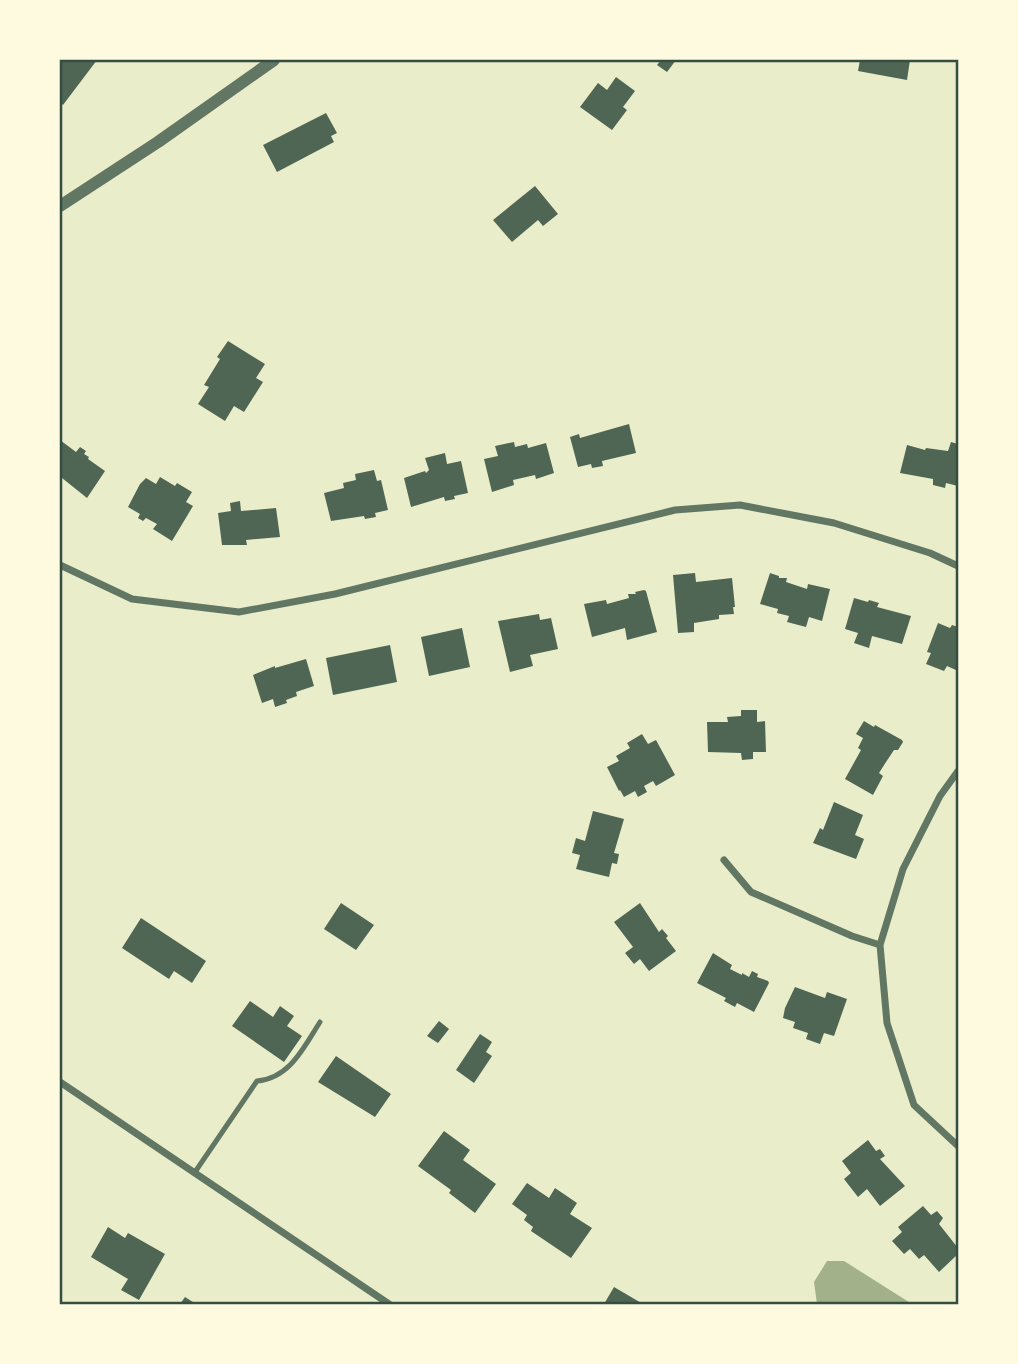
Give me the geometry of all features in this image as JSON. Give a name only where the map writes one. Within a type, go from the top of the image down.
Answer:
[{"type":"street","points":[[60,206],[158,142],[274,60]]},
{"type":"street","points":[[60,565],[132,599],[239,612],[335,594],[675,510],[740,505],[834,523],[930,553],[958,566]]},
{"type":"street","points":[[958,771],[940,796],[903,869],[880,945],[887,1023],[914,1105],[958,1146]]},
{"type":"street","points":[[724,860],[751,892],[852,936],[880,945]]},
{"type":"street","points":[[60,1082],[389,1304]]},
{"type":"lane","points":[[195,1172],[257,1081],[269,1080],[286,1070],[320,1023]]},
{"type":"shaded area","points":[[827,1261],[844,1261],[912,1304],[817,1304],[814,1282]]},
{"type":"building","points":[[60,60],[97,60],[63,105],[60,102]]},
{"type":"building","points":[[661,60],[676,60],[667,72],[657,65]]},
{"type":"building","points":[[860,60],[910,60],[907,80],[858,71]]},
{"type":"building","points":[[616,77],[635,91],[623,107],[627,110],[612,130],[580,107],[598,83],[607,90]]},
{"type":"building","points":[[326,113],[337,133],[331,136],[334,142],[277,172],[263,145]]},
{"type":"building","points":[[535,186],[558,214],[543,226],[538,220],[512,242],[493,220]]},
{"type":"building","points":[[228,341],[265,364],[256,378],[263,382],[244,412],[234,406],[225,421],[198,404],[209,387],[204,385],[220,359],[217,357]]},
{"type":"building","points":[[629,424],[636,453],[602,461],[603,466],[592,468],[591,464],[578,467],[570,437],[579,434],[580,438]]},
{"type":"building","points":[[60,440],[76,452],[80,447],[86,451],[84,454],[88,459],[105,471],[87,498],[62,478],[60,482]]},
{"type":"building","points":[[514,442],[515,447],[527,444],[528,448],[546,443],[554,473],[536,479],[535,475],[513,480],[514,485],[492,492],[484,459],[498,456],[495,446]]},
{"type":"building","points":[[951,442],[958,444],[958,486],[946,483],[945,488],[933,485],[933,479],[900,473],[907,445],[925,450],[948,451]]},
{"type":"building","points":[[445,453],[447,464],[461,461],[468,493],[454,496],[455,499],[445,501],[444,497],[411,507],[404,478],[425,471],[426,473],[429,470],[425,458]]},
{"type":"building","points":[[374,470],[377,481],[381,480],[388,510],[375,513],[376,517],[331,521],[324,493],[344,488],[343,483],[356,480],[355,474]]},
{"type":"building","points":[[160,477],[192,492],[186,502],[193,506],[172,541],[153,529],[157,524],[146,518],[143,521],[138,518],[140,514],[128,507],[146,478],[156,484]]},
{"type":"building","points":[[240,501],[241,511],[276,508],[280,537],[246,540],[247,545],[222,545],[218,513],[231,511],[230,503]]},
{"type":"building","points":[[695,573],[696,582],[732,578],[734,614],[719,615],[719,619],[694,623],[694,632],[678,633],[673,575]]},
{"type":"building","points":[[770,573],[779,578],[787,578],[786,582],[807,589],[808,584],[830,589],[822,621],[809,617],[806,627],[787,622],[789,616],[777,613],[778,609],[760,604]]},
{"type":"building","points":[[644,590],[657,632],[627,640],[625,628],[592,637],[584,604],[606,600],[607,604],[629,598],[628,594]]},
{"type":"building","points":[[854,598],[879,603],[877,607],[911,616],[902,644],[872,636],[869,648],[854,643],[858,633],[845,629]]},
{"type":"building","points":[[539,614],[540,620],[551,618],[558,649],[530,655],[533,666],[510,672],[498,621]]},
{"type":"building","points":[[938,623],[950,628],[952,625],[958,627],[958,671],[947,666],[944,671],[926,664],[931,653],[927,652]]},
{"type":"building","points":[[462,628],[470,667],[429,676],[421,637]]},
{"type":"building","points":[[390,645],[397,682],[333,695],[326,658]]},
{"type":"building","points":[[306,659],[314,686],[296,692],[297,696],[275,707],[273,699],[262,703],[253,675],[275,666]]},
{"type":"building","points":[[741,710],[757,710],[757,722],[765,721],[766,752],[753,752],[753,759],[742,760],[741,753],[708,752],[707,722],[728,722],[727,717],[741,716]]},
{"type":"building","points":[[864,721],[903,742],[898,750],[894,750],[879,773],[883,776],[873,795],[845,779],[861,750],[858,748],[863,738],[856,734]]},
{"type":"building","points":[[642,734],[648,744],[656,740],[675,775],[656,786],[653,781],[644,786],[647,792],[638,797],[635,791],[624,797],[607,767],[619,761],[616,756],[630,748],[627,743]]},
{"type":"building","points":[[834,802],[863,815],[855,835],[864,839],[856,859],[813,843],[820,828],[823,830]]},
{"type":"building","points":[[593,811],[624,819],[614,853],[619,854],[617,864],[612,863],[609,877],[576,869],[580,855],[572,853],[576,838],[585,841]]},
{"type":"building","points":[[341,903],[374,925],[356,950],[324,929]]},
{"type":"building","points":[[640,903],[659,932],[662,929],[668,936],[666,938],[676,951],[649,971],[640,959],[634,964],[625,953],[633,947],[614,922]]},
{"type":"building","points":[[141,918],[206,961],[192,983],[174,971],[169,979],[122,948]]},
{"type":"building","points":[[713,953],[732,965],[730,969],[749,977],[752,971],[758,974],[757,977],[768,981],[754,1012],[737,1003],[735,1007],[724,1001],[726,998],[697,983]]},
{"type":"building","points":[[795,987],[825,998],[827,992],[847,999],[834,1036],[824,1033],[820,1044],[806,1039],[808,1033],[793,1028],[795,1022],[783,1018]]},
{"type":"building","points":[[250,1001],[273,1017],[280,1006],[294,1016],[287,1026],[302,1036],[284,1062],[232,1026]]},
{"type":"building","points":[[439,1021],[449,1029],[438,1043],[427,1036]]},
{"type":"building","points":[[480,1034],[492,1042],[486,1052],[492,1056],[474,1083],[456,1070]]},
{"type":"building","points":[[336,1056],[391,1094],[375,1117],[318,1082]]},
{"type":"building","points":[[444,1131],[470,1150],[463,1160],[496,1184],[475,1213],[449,1193],[451,1190],[418,1166]]},
{"type":"building","points":[[868,1140],[876,1151],[880,1149],[885,1156],[880,1159],[905,1186],[880,1206],[867,1189],[858,1197],[844,1179],[851,1173],[842,1161]]},
{"type":"building","points":[[527,1183],[549,1198],[555,1188],[577,1203],[570,1214],[592,1228],[571,1258],[531,1231],[533,1227],[524,1220],[527,1215],[512,1204]]},
{"type":"building","points":[[923,1206],[931,1215],[937,1211],[943,1218],[939,1224],[958,1248],[958,1254],[939,1272],[924,1255],[919,1259],[910,1249],[904,1254],[892,1241],[902,1232],[898,1227]]},
{"type":"building","points":[[108,1227],[125,1238],[128,1233],[165,1254],[139,1300],[121,1290],[128,1279],[91,1257]]},
{"type":"building","points":[[614,1287],[643,1304],[604,1304]]},
{"type":"building","points":[[185,1297],[196,1304],[180,1304]]}]
